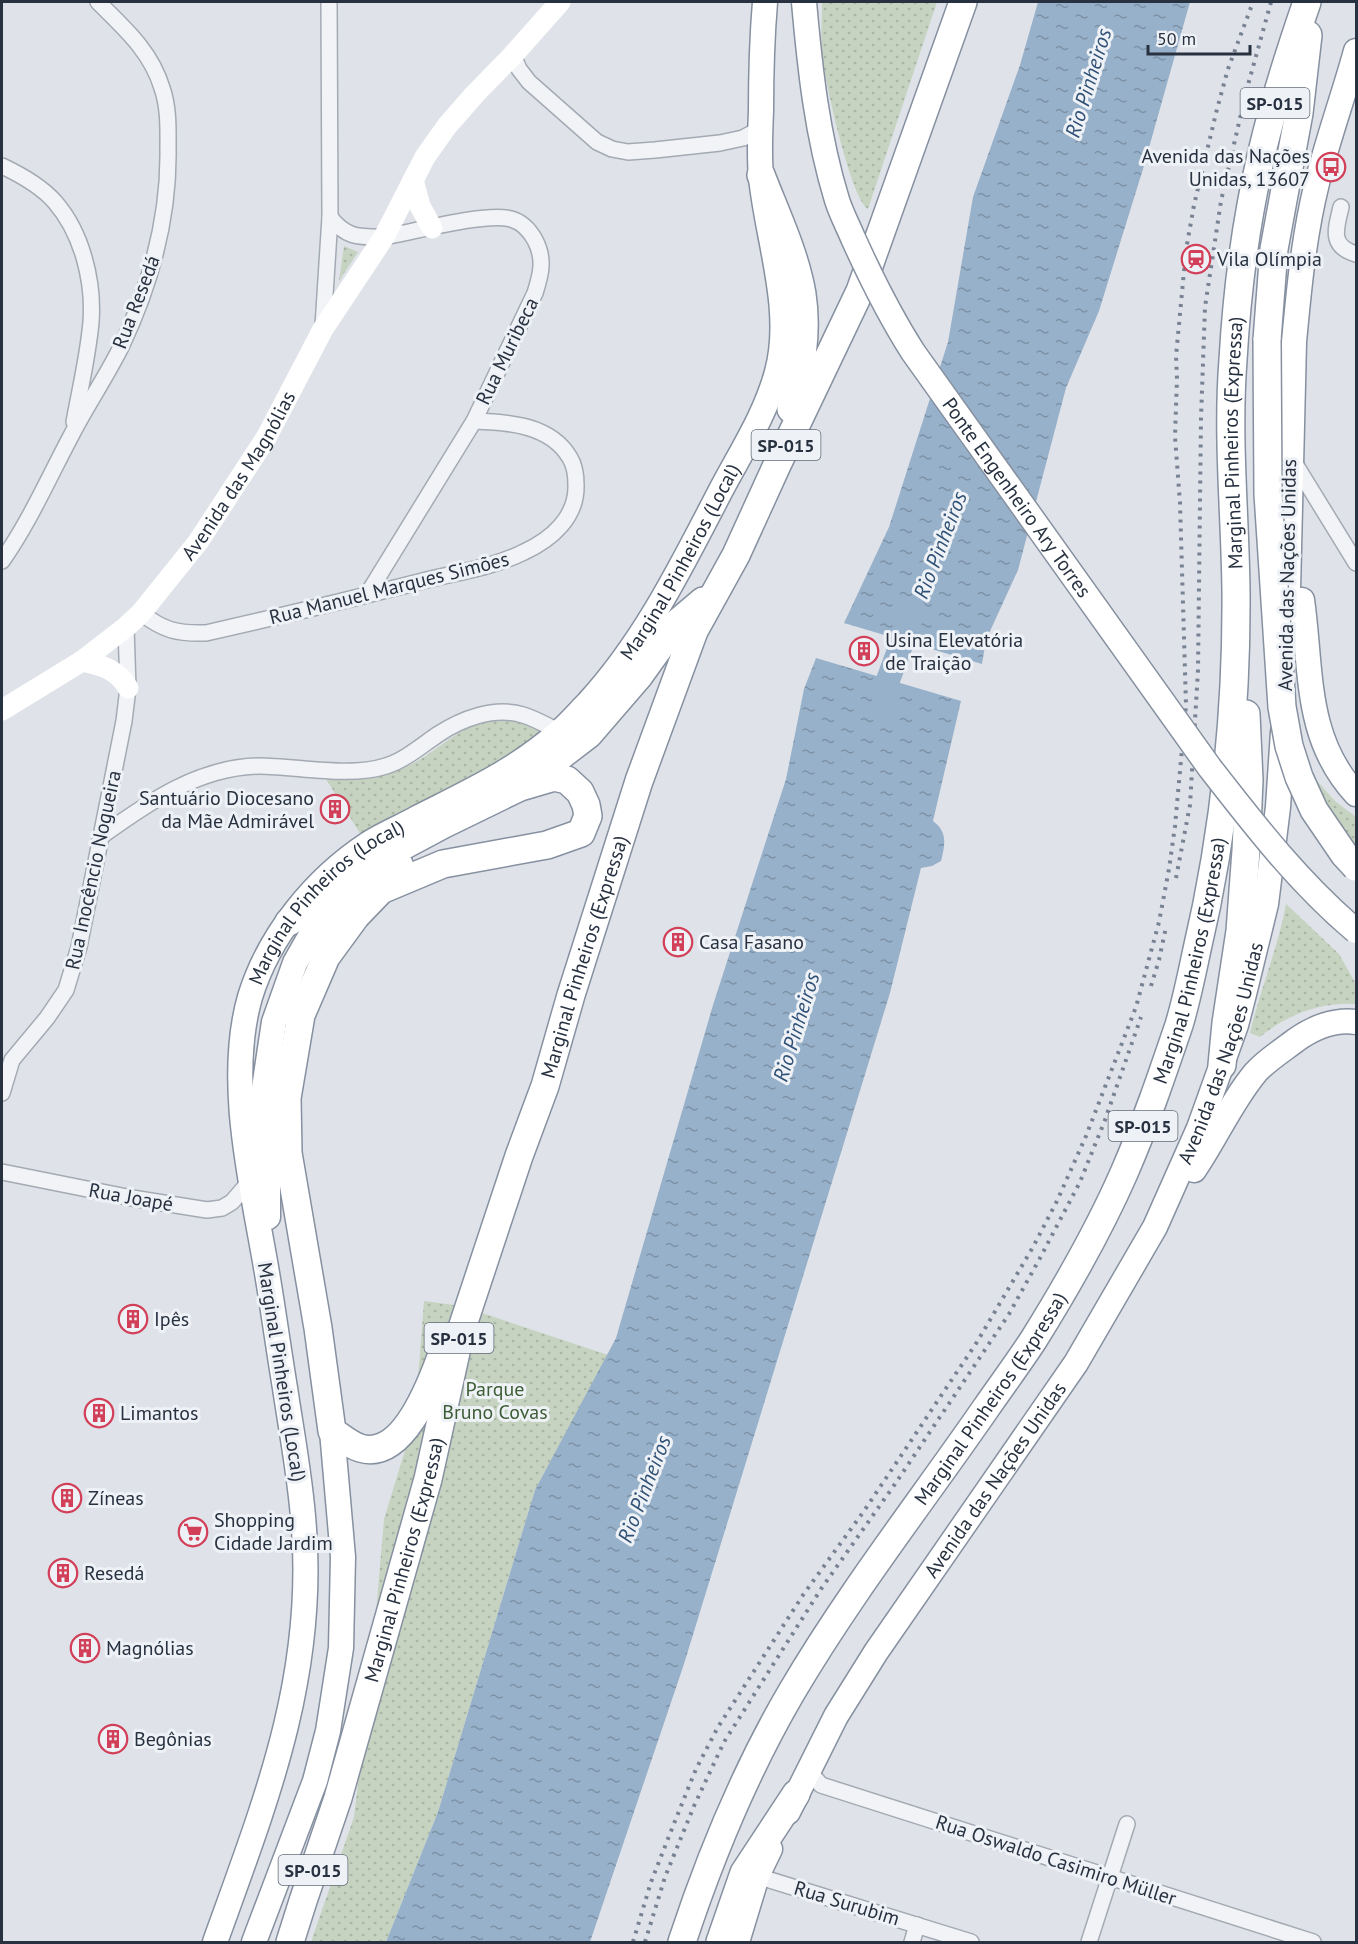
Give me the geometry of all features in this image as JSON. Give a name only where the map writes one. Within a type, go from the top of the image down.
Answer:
[{"type":"highway","name":"Marginal Pinheiros (Local)","points":[[215,1942],[280,1756],[296,1686],[306,1599],[304,1527],[296,1457],[245,1146],[241,1078],[244,1035],[250,998],[267,956],[298,908],[332,872],[371,842],[513,769],[560,732],[614,675],[645,630],[757,422],[779,367],[782,344],[782,318],[777,277],[761,175],[762,39],[765,2]]},
{"type":"highway","name":"Ponte Engenheiro Ary Torres","points":[[804,2],[810,75],[822,142],[838,202],[868,273],[894,322],[913,352],[1238,804],[1307,886],[1356,931]]},
{"type":"highway","name":"Marginal Pinheiros (Expressa)","points":[[290,1942],[352,1750],[428,1479],[460,1334],[519,1156],[545,1086],[571,995],[639,781],[694,631],[736,555],[860,291],[963,2]]},
{"type":"highway","name":"Marginal Pinheiros (Expressa)","points":[[682,1942],[724,1829],[756,1758],[791,1694],[852,1598],[1033,1341],[1090,1241],[1123,1175],[1150,1108],[1181,1019],[1206,914],[1222,810],[1230,736],[1236,592],[1230,420],[1232,361],[1240,281],[1262,151],[1281,79],[1309,2]]},
{"type":"highway","points":[[1309,2],[1299,113],[1274,249],[1267,340],[1268,495],[1282,707],[1289,746],[1299,777],[1314,810],[1344,854],[1356,867]]},
{"type":"highway","name":"Avenida das Nações Unidas","points":[[737,1942],[757,1876],[836,1716],[876,1652],[1076,1363],[1155,1227],[1199,1128],[1236,1025],[1266,904],[1278,807],[1286,679],[1294,342],[1303,259],[1317,183],[1356,51]]},
{"type":"highway","points":[[761,175],[796,268],[802,294],[804,320],[803,350],[797,389],[777,465]]},
{"type":"highway","points":[[1290,542],[1303,608],[1312,702],[1320,733],[1332,760],[1356,795]]},
{"type":"highway","points":[[520,787],[589,734],[639,676],[677,623],[716,591]]},
{"type":"highway","points":[[1222,1065],[1240,931],[1249,780],[1246,715],[1234,667]]},
{"type":"highway","points":[[289,922],[384,856],[520,787],[554,777],[567,780],[580,792],[586,805],[588,816],[581,833],[547,845],[443,864],[381,890]]},
{"type":"highway","points":[[254,1942],[315,1781],[328,1731],[341,1648],[344,1557],[332,1431],[318,1328],[288,1154],[287,1098],[301,1015],[326,957],[356,916],[401,865]]},
{"type":"highway","points":[[267,1272],[268,1169],[263,1095],[274,1022],[295,963],[312,933],[379,877],[401,865]]},
{"type":"highway","points":[[1155,1227],[1257,1071],[1307,1033],[1323,1026],[1349,1021],[1356,1022]]},
{"type":"highway","points":[[332,1431],[361,1448],[378,1449],[395,1441],[429,1391],[446,1343],[475,1286]]},
{"type":"highway","points":[[720,1942],[744,1873],[796,1794]]},
{"type":"main road","name":"Avenida das Magnólias","points":[[2,710],[82,661],[133,620],[198,542],[266,438],[323,329],[384,237],[425,157],[447,126],[474,95],[560,2]]},
{"type":"main road","points":[[413,180],[420,206],[432,228]]},
{"type":"main road","points":[[82,661],[100,665],[116,673],[122,677],[128,688]]},
{"type":"street","name":"Rua Resedá","points":[[2,561],[43,494],[72,434],[121,347],[149,278],[162,220],[168,169],[168,120],[163,88],[151,59],[98,2]]},
{"type":"street","name":"Avenida das Magnólias","points":[[323,329],[330,217],[329,2]]},
{"type":"street","points":[[513,55],[519,69],[529,82],[597,142],[612,149],[628,152],[720,143],[743,138],[760,129]]},
{"type":"street","points":[[2,166],[30,180],[54,201],[74,229],[85,264],[90,290],[91,321],[72,434]]},
{"type":"street","points":[[1341,207],[1336,238],[1340,246],[1356,254]]},
{"type":"street","points":[[330,217],[339,229],[348,233],[384,237]]},
{"type":"street","name":"Rua Muribeca","points":[[367,595],[474,420],[535,293],[542,272],[542,259],[533,237],[524,226],[513,220],[486,218],[384,237]]},
{"type":"street","name":"Rua Manuel Marques Simões","points":[[133,620],[189,634],[206,633],[491,564],[524,552],[551,535],[566,521],[573,508],[576,494],[573,462],[564,447],[528,426],[474,420]]},
{"type":"street","points":[[1290,456],[1356,563]]},
{"type":"street","name":"Rua Inocêncio Nogueira","points":[[2,1093],[12,1060],[47,1018],[66,990],[79,947],[121,744],[133,620]]},
{"type":"street","points":[[103,836],[162,796],[201,776],[226,769],[260,766],[358,770],[386,766],[409,755],[454,726],[485,714],[507,712],[523,714],[560,732]]},
{"type":"street","name":"Rua Joapé","points":[[2,1172],[132,1198],[207,1210],[222,1208],[232,1202],[250,1181]]},
{"type":"street","name":"Rua Oswaldo Casimiro Müller","points":[[811,1765],[813,1777],[821,1785],[1313,1942]]},
{"type":"street","points":[[1089,1942],[1127,1824]]},
{"type":"street","name":"Rua Surubim","points":[[757,1876],[971,1942]]},
{"type":"street","points":[[912,1942],[917,1925]]},
{"type":"green space","points":[[822,2],[937,2],[868,209],[861,201],[854,185],[829,93],[822,54]]},
{"type":"green space","points":[[344,246],[358,252],[339,281]]},
{"type":"green space","points":[[517,717],[546,731],[526,749],[363,838],[324,776],[373,775],[392,772],[412,764],[473,725],[493,719]]},
{"type":"green space","points":[[1308,771],[1335,801],[1356,817],[1356,849],[1324,806]]},
{"type":"green space","points":[[1286,904],[1339,954],[1356,984],[1356,1004],[1330,1005],[1305,1011],[1282,1022],[1260,1037],[1250,1033]]},
{"type":"green space","name":"Parque Bruno Covas","points":[[424,1301],[461,1306],[608,1355],[535,1490],[438,1812],[386,1942],[311,1942],[354,1817],[370,1684],[384,1519],[415,1418]]},
{"type":"water","points":[[1038,2],[1190,2],[1143,169],[1099,311],[1066,388],[1018,570],[986,640],[982,664],[844,623],[889,527],[948,342],[973,197],[1020,65]]},
{"type":"water","points":[[816,658],[961,701],[933,821],[943,834],[944,850],[941,861],[921,868],[890,993],[684,1664],[590,1942],[386,1942],[438,1812],[535,1490],[616,1338],[713,1005],[786,779],[804,689]]},
{"type":"waterway","name":"Rio Pinheiros","points":[[882,711],[888,680],[914,610]]},
{"type":"railway","points":[[633,1942],[651,1882],[675,1821],[696,1769],[718,1727],[803,1595],[864,1511],[977,1342],[1033,1247],[1057,1201],[1086,1136],[1136,1007],[1159,922],[1169,869],[1186,705],[1180,503],[1175,437],[1176,356],[1186,250],[1194,205],[1217,109],[1228,69],[1253,2]]},
{"type":"railway","points":[[1176,878],[1190,805],[1198,670],[1201,418],[1205,307],[1221,201],[1246,92],[1271,2]]},
{"type":"railway","points":[[1151,986],[1166,927]]},
{"type":"railway","points":[[645,1942],[665,1877],[694,1806],[724,1742],[821,1589],[895,1484],[1009,1314],[1080,1182],[1105,1120],[1141,1017]]},
{"type":"place","name":"Avenida das Nações Unidas, 13607","points":[[1331,167]]},
{"type":"place","name":"Vila Olímpia","points":[[1196,259]]},
{"type":"place","name":"Usina Elevatória de Traição","points":[[864,651]]},
{"type":"place","name":"Santuário Diocesano da Mãe Admirável","points":[[335,809]]},
{"type":"place","name":"Casa Fasano","points":[[678,942]]},
{"type":"place","name":"Ipês","points":[[133,1319]]},
{"type":"place","name":"Limantos","points":[[99,1413]]},
{"type":"place","name":"Zíneas","points":[[67,1498]]},
{"type":"place","name":"Shopping Cidade Jardim","points":[[193,1532]]},
{"type":"place","name":"Resedá","points":[[63,1573]]},
{"type":"place","name":"Magnólias","points":[[85,1648]]},
{"type":"place","name":"Begônias","points":[[113,1739]]}]
